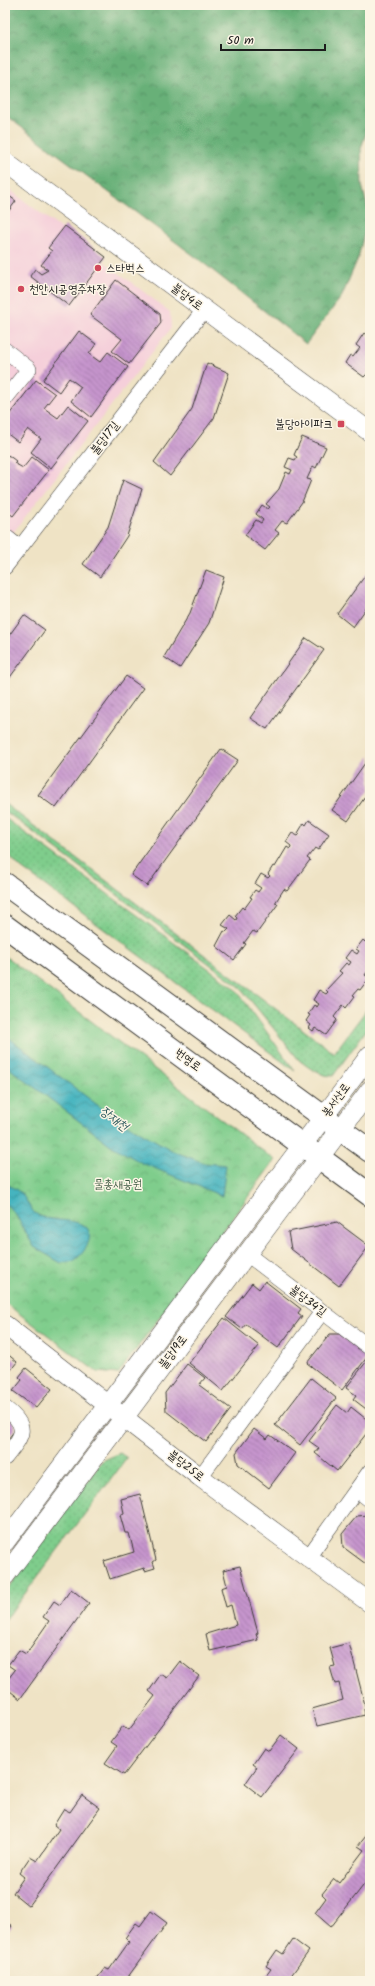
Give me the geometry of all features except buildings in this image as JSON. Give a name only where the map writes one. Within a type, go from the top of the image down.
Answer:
[{"type":"main road","points":[[5,884],[370,1151]]},
{"type":"main road","name":"번영로","points":[[5,926],[370,1195]]},
{"type":"street","name":"불당4로","points":[[5,162],[370,432]]},
{"type":"street","name":"불당17길","points":[[5,567],[204,310]]},
{"type":"street","points":[[5,350],[29,369],[5,399]]},
{"type":"street","points":[[5,536],[20,548]]},
{"type":"street","name":"봉서산로","points":[[332,1123],[370,1055]]},
{"type":"street","name":"봉서산로","points":[[310,1150],[332,1123],[370,1090]]},
{"type":"street","name":"불당19로","points":[[5,1576],[247,1254],[310,1150]]},
{"type":"street","name":"불당19로","points":[[5,1542],[107,1404],[310,1150]]},
{"type":"street","name":"불당34길","points":[[247,1254],[370,1348]]},
{"type":"street","points":[[200,1477],[322,1312]]},
{"type":"street","name":"불당25로","points":[[5,1325],[200,1477],[309,1556],[370,1603]]},
{"type":"street","points":[[5,1408],[17,1417],[22,1426],[21,1437],[5,1458]]},
{"type":"street","points":[[309,1556],[370,1471]]},
{"type":"street","points":[[357,1490],[370,1500]]},
{"type":"shaded area","points":[[5,186],[170,312],[171,328],[5,543]]},
{"type":"green space","points":[[5,5],[370,5],[370,122],[361,148],[362,185],[369,214],[358,258],[342,296],[306,344],[197,258],[5,115]]},
{"type":"green space","points":[[5,804],[334,1053],[370,1005],[370,1025],[333,1076],[324,1075],[311,1069],[299,1060],[239,986],[5,811]]},
{"type":"green space","points":[[5,818],[235,988],[295,1071],[20,867],[5,851]]},
{"type":"green space","name":"물총새공원","points":[[5,956],[275,1160],[118,1374],[97,1372],[5,1303]]},
{"type":"green space","points":[[120,1453],[127,1458],[5,1620],[5,1593],[102,1461]]},
{"type":"water","name":"장재천","points":[[5,1035],[108,1113],[173,1151],[204,1163],[226,1165],[222,1196],[142,1163],[112,1146],[5,1065]]},
{"type":"water","points":[[5,1183],[21,1193],[31,1208],[38,1215],[50,1219],[75,1222],[86,1227],[90,1235],[87,1246],[81,1255],[73,1261],[61,1263],[34,1247],[16,1215],[5,1203]]},
{"type":"place","name":"스타벅스","points":[[98,268]]},
{"type":"place","name":"천안시공영주차장","points":[[21,289]]},
{"type":"place","name":"불당아이파크","points":[[341,424]]}]
